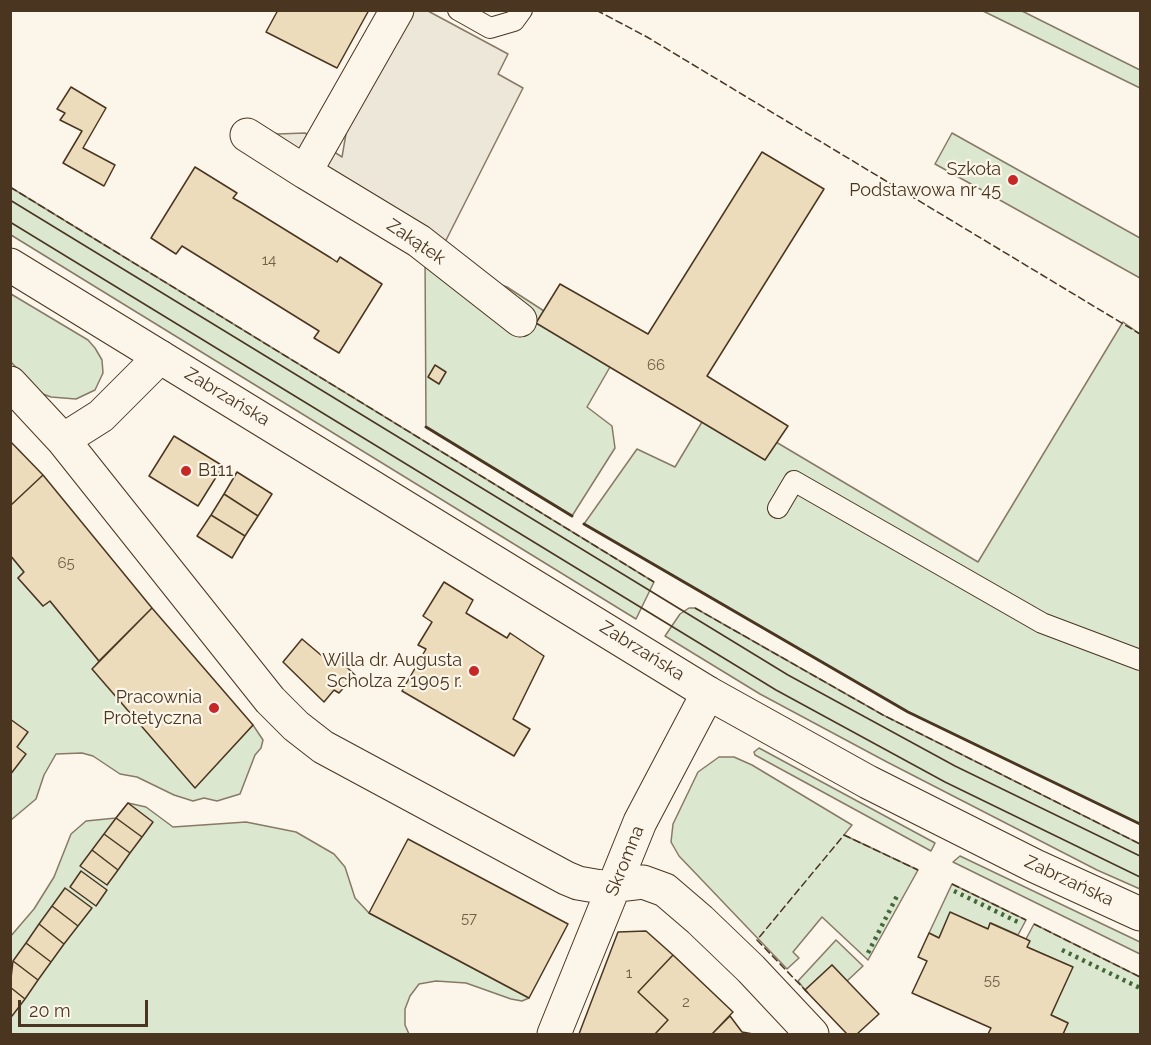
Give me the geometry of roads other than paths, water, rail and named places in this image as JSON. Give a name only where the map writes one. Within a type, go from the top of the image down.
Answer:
[{"type":"street","points":[[305,172],[397,10]]},
{"type":"street","name":"Zakątek","points":[[247,135],[419,241],[520,320]]},
{"type":"street","name":"Zabrzańska","points":[[10,265],[708,693],[868,782],[1035,866],[1140,914]]},
{"type":"street","points":[[63,441],[101,416],[160,357]]},
{"type":"street","points":[[10,383],[63,441],[270,700],[296,726],[323,747],[566,878],[590,886],[643,882],[665,890],[751,969],[812,1035]]},
{"type":"street","name":"Skromna","points":[[554,1035],[640,822],[708,693]]},
{"type":"lane","points":[[458,10],[490,28],[514,21],[522,10]]},
{"type":"lane","points":[[778,508],[794,481],[1042,623],[1140,660]]},
{"type":"tram line","points":[[10,200],[788,675],[955,766],[1140,856]]},
{"type":"tram line","points":[[10,222],[776,690],[945,782],[1140,877]]},
{"type":"place","name":"Szkoła Podstawowa nr 45","points":[[1013,180]]},
{"type":"place","name":"B111","points":[[186,471]]},
{"type":"place","name":"Willa dr. Augusta Scholza z 1905 r.","points":[[474,671]]},
{"type":"place","name":"Pracownia Protetyczna","points":[[214,708]]}]
